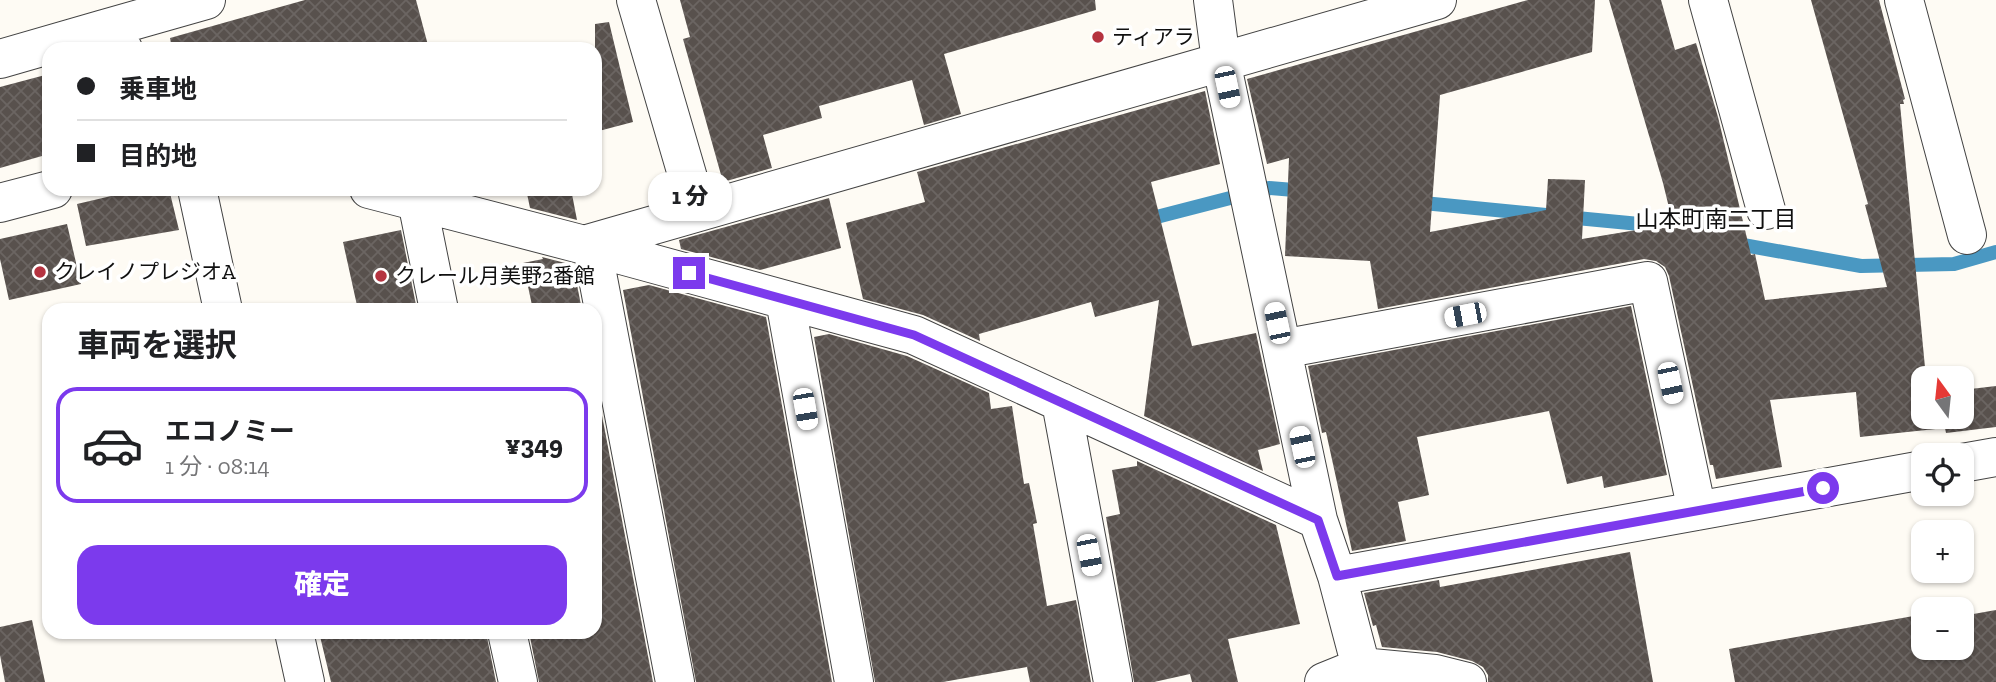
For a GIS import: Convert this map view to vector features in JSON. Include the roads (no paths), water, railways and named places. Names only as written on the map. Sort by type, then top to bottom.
[{"type":"street","points":[[113,39],[206,0]]},
{"type":"street","points":[[636,0],[698,212]]},
{"type":"street","points":[[1213,0],[1221,61],[1318,520],[1337,576],[1363,674]]},
{"type":"street","points":[[588,246],[1437,0]]},
{"type":"street","points":[[1708,0],[1766,210]]},
{"type":"street","points":[[1904,0],[1967,235]]},
{"type":"street","points":[[0,59],[42,52]]},
{"type":"street","points":[[0,203],[42,192]]},
{"type":"street","points":[[199,196],[221,303]]},
{"type":"street","points":[[396,196],[914,335],[1318,520]]},
{"type":"street","points":[[416,201],[438,303]]},
{"type":"street","points":[[588,246],[599,303]]},
{"type":"street","points":[[1282,349],[1648,281],[1697,511]]},
{"type":"street","points":[[785,300],[854,682]]},
{"type":"street","points":[[602,316],[675,682]]},
{"type":"street","points":[[1061,402],[1113,682]]},
{"type":"street","points":[[1974,461],[1996,457]]},
{"type":"street","points":[[1337,576],[1911,472]]},
{"type":"street","points":[[294,639],[297,680]]},
{"type":"street","points":[[509,639],[518,682]]},
{"type":"street","points":[[1324,682],[1363,674],[1435,674],[1467,682]]},
{"type":"waterway","points":[[1141,221],[1269,188],[1306,191]]},
{"type":"waterway","points":[[1413,202],[1546,215]]},
{"type":"waterway","points":[[1566,217],[1650,225],[1674,231]]},
{"type":"waterway","points":[[1732,243],[1861,266],[1954,264],[1996,252]]},
{"type":"place","name":"ティアラ","points":[[1098,37]]},
{"type":"place","name":"クレイノプレジオA","points":[[40,272]]},
{"type":"place","name":"クレール月美野2番館","points":[[381,276]]},
{"type":"district","name":"山本町南二丁目","points":[[1716,219]]}]
